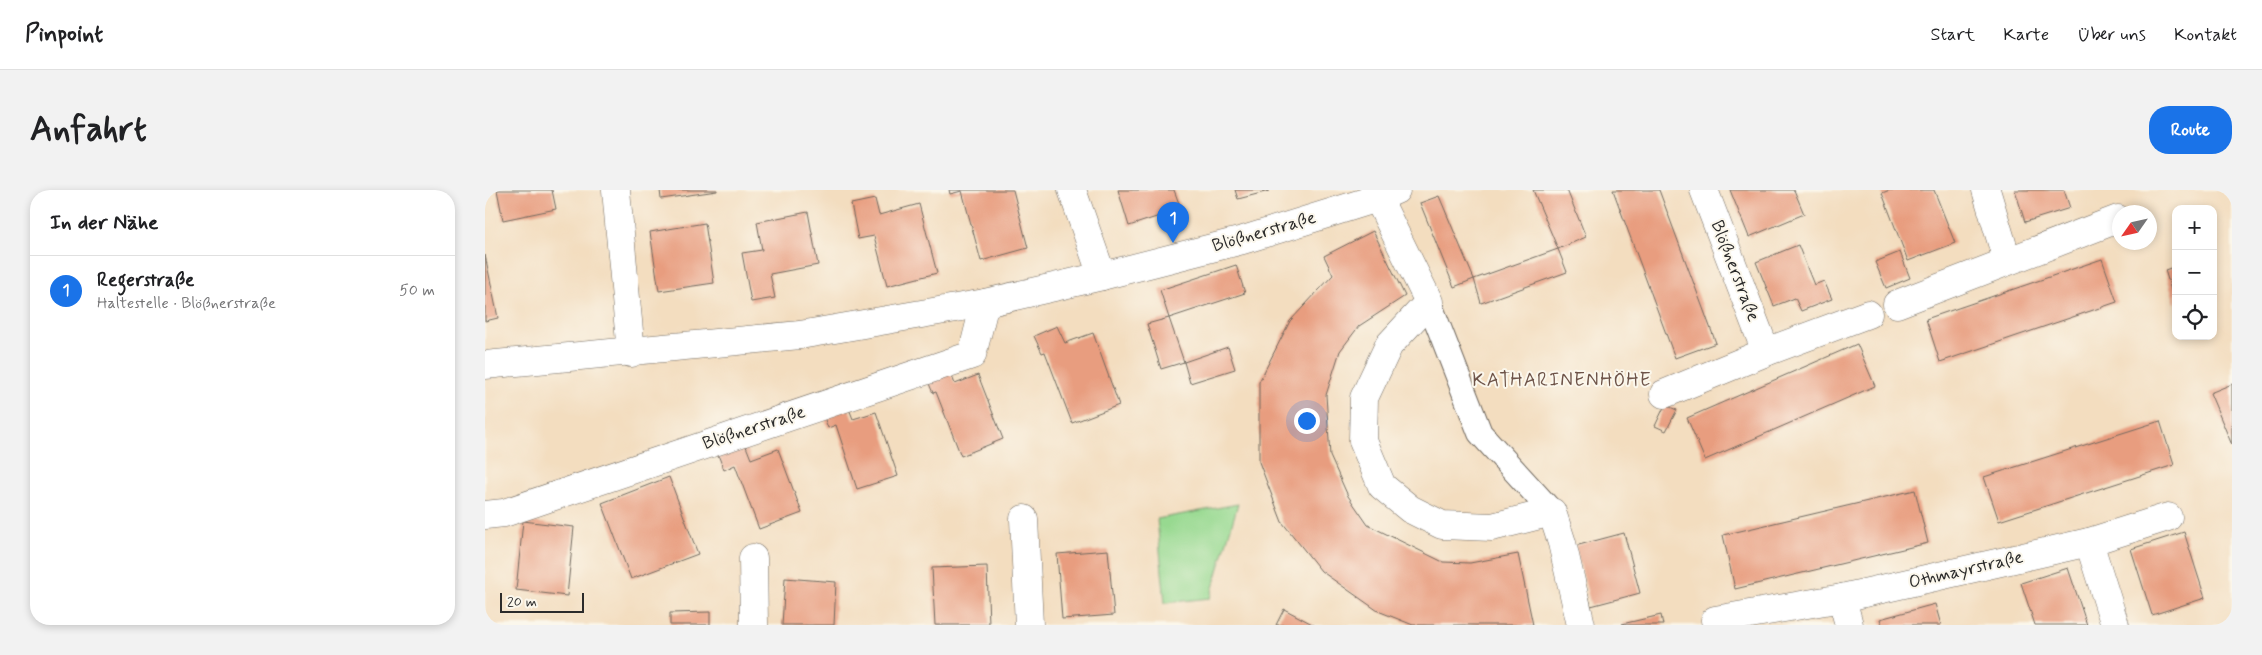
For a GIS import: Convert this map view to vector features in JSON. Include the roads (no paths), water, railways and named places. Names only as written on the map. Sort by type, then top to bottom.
[{"type":"street","points":[[616,190],[631,353]]},
{"type":"street","points":[[1072,190],[1102,276]]},
{"type":"street","name":"Blößnerstraße","points":[[1704,190],[1767,352]]},
{"type":"street","points":[[1986,190],[2007,260]]},
{"type":"street","points":[[1383,193],[1429,302],[1480,433],[1552,512],[1562,543],[1581,625]]},
{"type":"street","name":"Blößnerstraße","points":[[485,365],[631,353],[800,335],[985,303],[1102,276],[1243,240],[1383,193]]},
{"type":"street","points":[[1897,304],[2007,260],[2112,222]]},
{"type":"street","points":[[1429,302],[1389,345],[1364,398],[1363,442],[1382,486],[1410,510],[1442,525],[1492,527],[1552,512]]},
{"type":"street","name":"Blößnerstraße","points":[[485,515],[504,513],[972,355],[985,303]]},
{"type":"street","points":[[1664,394],[1868,314]]},
{"type":"street","points":[[485,365],[485,373]]},
{"type":"street","name":"Othmayrstraße","points":[[1715,620],[1842,598],[2089,542],[2168,517]]},
{"type":"street","points":[[1024,519],[1029,625]]},
{"type":"street","points":[[2089,542],[2115,625]]},
{"type":"street","points":[[753,558],[754,625]]},
{"type":"street","points":[[1842,598],[1849,625]]},
{"type":"place","name":"Regerstraße","points":[[1173,243]]},
{"type":"district","name":"KATHARINENHÖHE","points":[[1562,380]]}]
